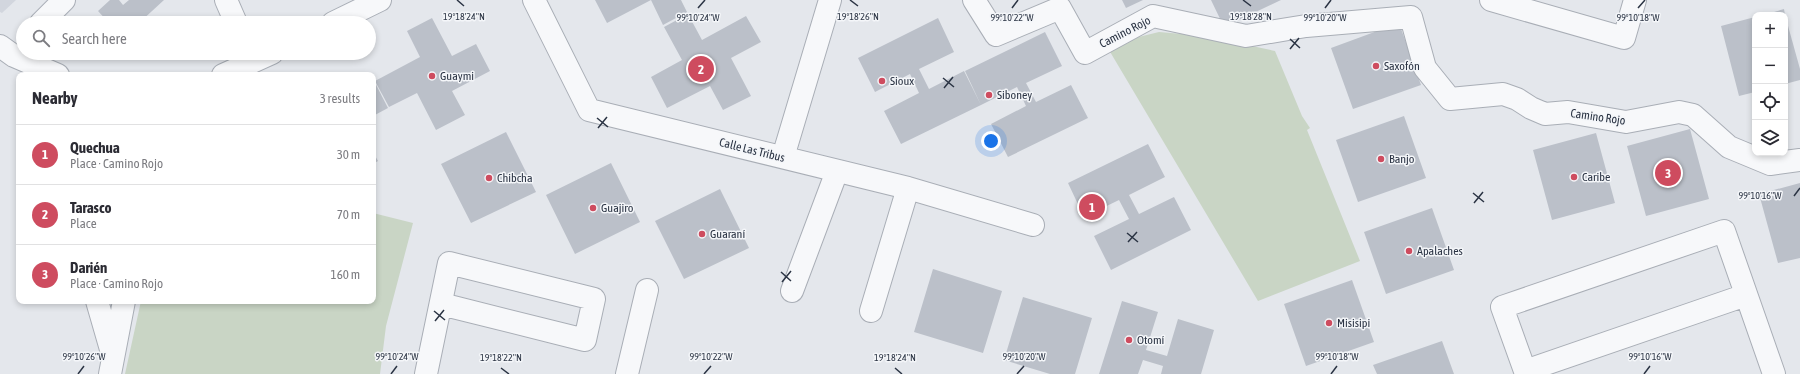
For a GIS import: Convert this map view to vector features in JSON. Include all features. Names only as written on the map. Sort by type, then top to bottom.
[{"type":"street","points":[[48,16],[64,0]]},
{"type":"street","points":[[226,0],[233,16]]},
{"type":"street","points":[[347,16],[380,0]]},
{"type":"street","name":"Calle Las Tribus","points":[[534,0],[589,110],[908,188],[1033,225]]},
{"type":"street","points":[[784,157],[830,0]]},
{"type":"street","name":"Camino Rojo","points":[[974,0],[996,35],[1060,8],[1085,53],[1153,16],[1246,36],[1306,26],[1411,17],[1425,68],[1450,99],[1503,94],[1518,99],[1531,108],[1545,114],[1568,112],[1626,122],[1679,112],[1693,115],[1729,147],[1770,164],[1800,160]]},
{"type":"street","points":[[1491,0],[1624,38],[1635,0]]},
{"type":"street","points":[[31,60],[53,72]]},
{"type":"street","points":[[229,72],[251,60]]},
{"type":"street","points":[[792,291],[837,171]]},
{"type":"street","points":[[871,311],[908,188]]},
{"type":"street","points":[[1746,295],[1524,371],[1502,307],[1724,231],[1774,374]]},
{"type":"street","points":[[426,374],[441,304],[450,264],[594,299],[585,340],[441,304]]},
{"type":"street","points":[[627,374],[647,290]]},
{"type":"street","points":[[98,304],[111,365]]},
{"type":"street","points":[[111,365],[123,304]]},
{"type":"shaded area","points":[[0,0],[16,0],[2,13],[0,12]]},
{"type":"green space","points":[[1159,32],[1205,36],[1275,51],[1302,116],[1310,128],[1307,130],[1360,261],[1258,301],[1106,45]]},
{"type":"green space","points":[[376,214],[413,223],[386,326],[380,374],[125,374],[140,304],[376,304]]},
{"type":"building","points":[[110,0],[119,0],[123,5],[129,0],[164,0],[147,16],[103,16],[98,11]]},
{"type":"building","points":[[595,0],[651,0],[607,23]]},
{"type":"building","points":[[651,0],[681,0],[687,12],[663,25]]},
{"type":"building","points":[[1122,0],[1143,0],[1126,8]]},
{"type":"building","points":[[1211,0],[1281,0],[1224,27]]},
{"type":"building","points":[[1784,9],[1784,12],[1774,12]]},
{"type":"building","points":[[688,14],[702,40],[746,16],[761,42],[731,58],[751,96],[723,110],[710,86],[667,108],[651,77],[682,60],[664,27]]},
{"type":"building","name":"Guaymi","points":[[432,18],[452,56],[476,44],[490,71],[452,91],[465,115],[436,130],[417,93],[389,107],[376,83],[376,80],[420,57],[407,31]]},
{"type":"building","name":"Sioux","points":[[938,18],[954,52],[919,69],[929,89],[964,71],[981,105],[901,144],[884,111],[919,93],[910,74],[875,92],[858,58]]},
{"type":"building","points":[[1752,18],[1752,93],[1739,96],[1721,26]]},
{"type":"building","name":"Saxofón","points":[[1399,23],[1421,85],[1353,109],[1331,48]]},
{"type":"building","points":[[1788,26],[1800,69],[1800,80],[1788,83]]},
{"type":"building","name":"Siboney","points":[[1045,32],[1062,66],[1026,83],[1036,102],[1071,85],[1088,118],[1008,157],[991,124],[1026,106],[1017,87],[981,105],[965,71]]},
{"type":"building","points":[[376,85],[388,108],[376,114]]},
{"type":"building","name":"Banjo","points":[[1404,116],[1426,178],[1358,202],[1336,140]]},
{"type":"building","points":[[1690,129],[1709,199],[1646,216],[1627,146]]},
{"type":"building","name":"Chibcha","points":[[506,132],[536,192],[471,223],[441,164]]},
{"type":"building","name":"Caribe","points":[[1596,133],[1615,203],[1552,220],[1533,150]]},
{"type":"building","points":[[1148,144],[1165,177],[1129,195],[1139,214],[1174,197],[1191,230],[1111,270],[1094,236],[1129,219],[1119,200],[1084,217],[1068,183]]},
{"type":"building","name":"Guajiro","points":[[611,163],[640,222],[575,254],[546,195]]},
{"type":"building","points":[[1800,183],[1800,258],[1778,263],[1759,194]]},
{"type":"building","name":"Guaraní","points":[[720,189],[749,248],[684,279],[655,221]]},
{"type":"building","name":"Apalaches","points":[[1432,208],[1454,270],[1386,294],[1364,232]]},
{"type":"building","points":[[933,269],[1002,291],[983,353],[914,332]]},
{"type":"building","name":"Misisipi","points":[[1352,280],[1374,342],[1306,366],[1284,304]]},
{"type":"building","points":[[1023,297],[1092,318],[1075,374],[1050,374],[1004,360]]},
{"type":"building","name":"Otomí","points":[[1122,301],[1158,312],[1146,350],[1167,356],[1178,319],[1214,330],[1201,374],[1161,374],[1163,366],[1143,360],[1138,374],[1099,374]]},
{"type":"building","points":[[1442,341],[1454,374],[1377,374],[1373,365]]},
{"type":"place","name":"Saxofón","points":[[1376,66]]},
{"type":"place","name":"Tarasco","points":[[701,69]]},
{"type":"place","name":"Guaymi","points":[[432,76]]},
{"type":"place","name":"Sioux","points":[[882,81]]},
{"type":"place","name":"Siboney","points":[[989,95]]},
{"type":"place","name":"Banjo","points":[[1381,159]]},
{"type":"place","name":"Darién","points":[[1668,173]]},
{"type":"place","name":"Caribe","points":[[1574,177]]},
{"type":"place","name":"Chibcha","points":[[489,178]]},
{"type":"place","name":"Quechua","points":[[1092,207]]},
{"type":"place","name":"Guajiro","points":[[593,208]]},
{"type":"place","name":"Guaraní","points":[[702,234]]},
{"type":"place","name":"Apalaches","points":[[1409,251]]},
{"type":"place","name":"Misisipi","points":[[1329,323]]},
{"type":"place","name":"Otomí","points":[[1129,340]]}]
